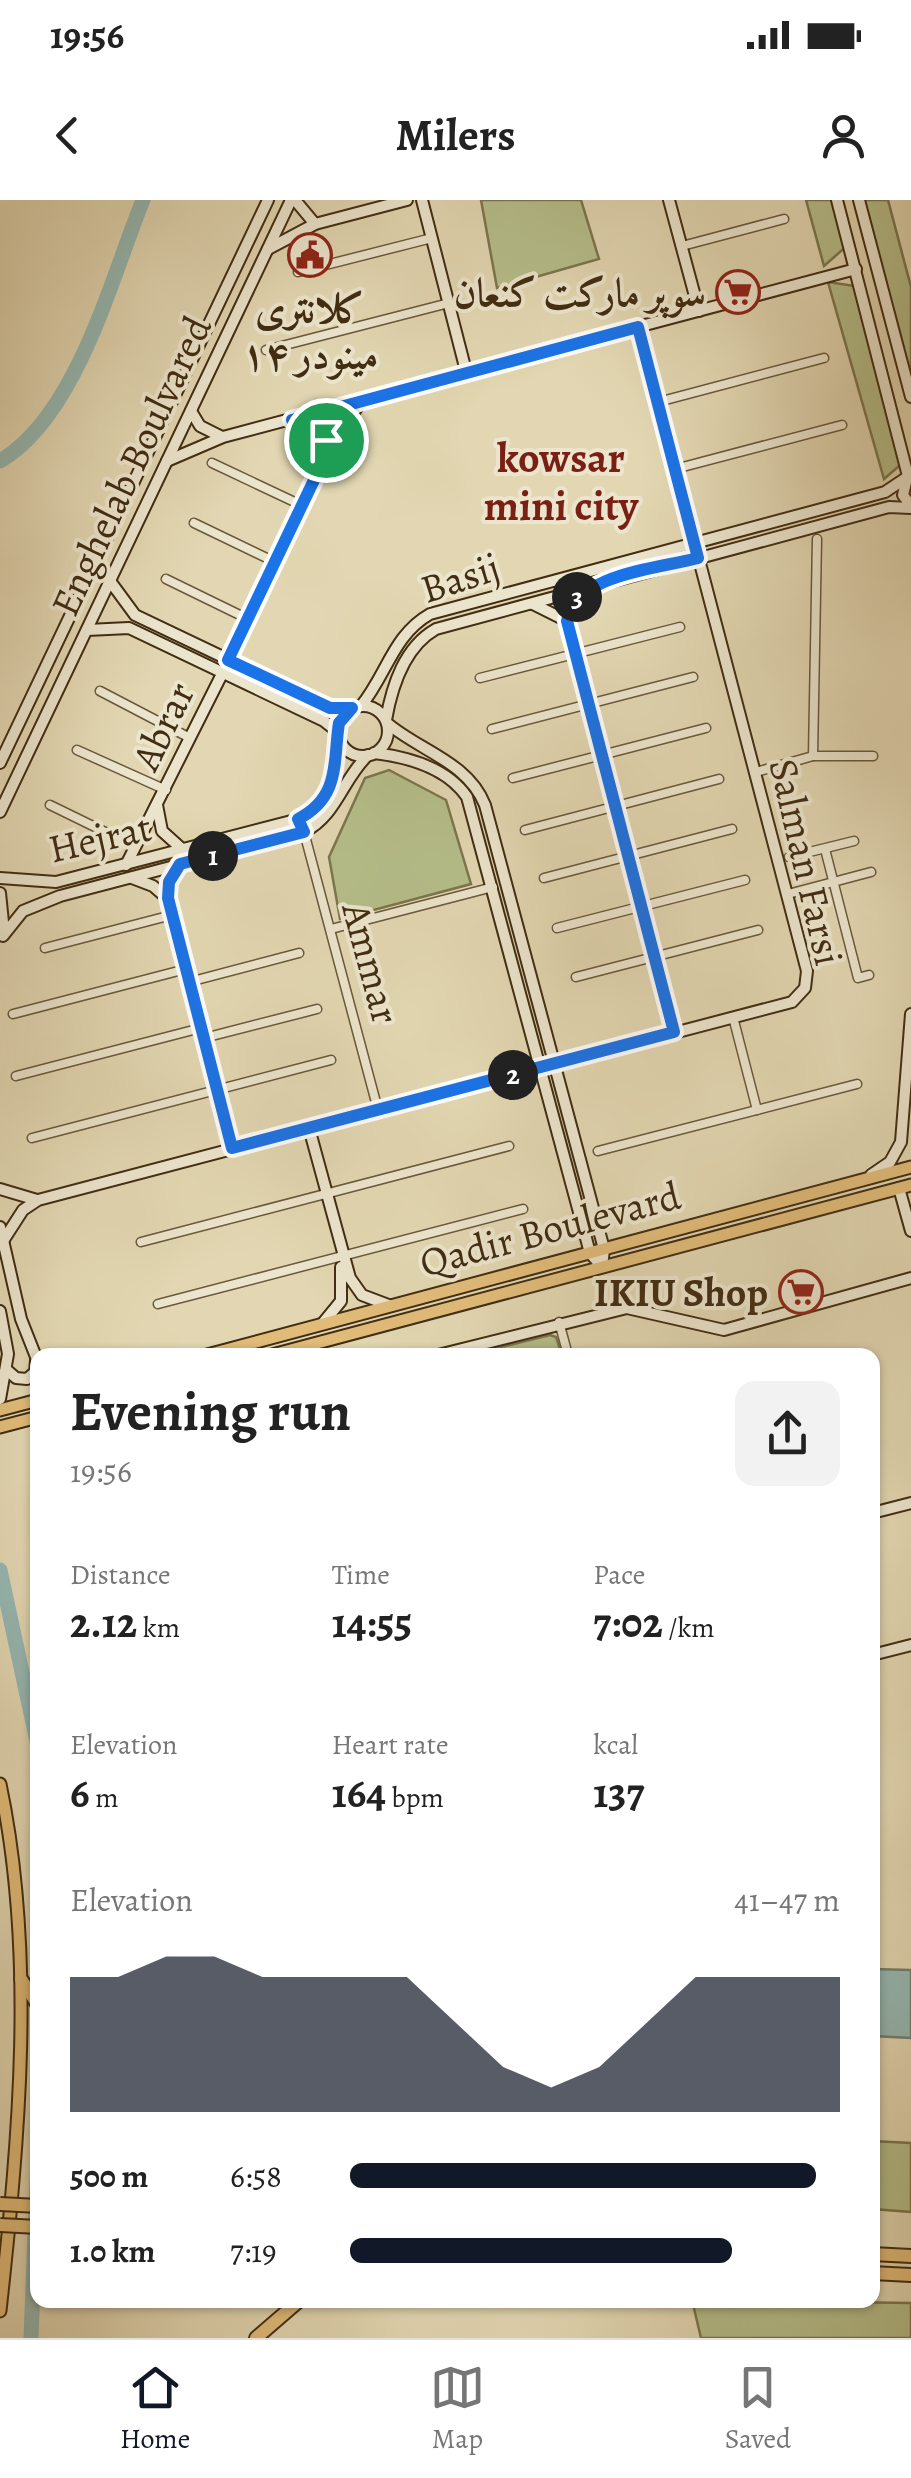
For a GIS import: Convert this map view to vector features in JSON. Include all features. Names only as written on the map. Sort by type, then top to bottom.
[{"type":"highway","points":[[21,1979],[30,1993]]},
{"type":"highway","points":[[0,2204],[30,2206]]},
{"type":"highway","points":[[0,2225],[30,2227]]},
{"type":"highway","points":[[880,2254],[911,2256]]},
{"type":"highway","points":[[880,2273],[911,2275]]},
{"type":"highway","points":[[256,2338],[291,2308]]},
{"type":"main road","name":"Enghelab Boulvared","points":[[0,763],[268,200]]},
{"type":"main road","name":"Enghelab Boulvared","points":[[0,812],[293,200]]},
{"type":"main road","points":[[293,200],[315,224]]},
{"type":"main road","points":[[268,249],[315,224],[407,200]]},
{"type":"main road","points":[[422,200],[466,372]]},
{"type":"main road","points":[[669,200],[699,311]]},
{"type":"main road","points":[[838,200],[908,476],[904,495],[911,507]]},
{"type":"main road","points":[[859,200],[911,397]]},
{"type":"main road","points":[[167,460],[223,437],[856,270]]},
{"type":"main road","name":"Salman Farsi","points":[[38,1200],[733,1017],[800,995],[808,971],[638,327]]},
{"type":"main road","points":[[228,660],[326,455],[351,410],[367,400]]},
{"type":"main road","points":[[190,411],[206,431],[223,437]]},
{"type":"main road","points":[[292,420],[310,420],[319,427],[326,455]]},
{"type":"main road","name":"Basij","points":[[357,707],[377,687],[405,632],[430,614],[885,492],[908,476]]},
{"type":"main road","name":"Basij","points":[[386,722],[391,694],[409,652],[426,634],[888,507],[911,507]]},
{"type":"main road","points":[[110,581],[135,616],[330,708],[371,707],[408,741],[470,776],[478,788],[604,1248],[602,1267]]},
{"type":"main road","points":[[592,586],[572,604],[567,621],[674,1032]]},
{"type":"main road","points":[[530,603],[556,612],[567,621]]},
{"type":"main road","points":[[130,628],[135,616]]},
{"type":"main road","points":[[86,630],[130,628],[324,720],[352,754],[398,756],[440,772],[461,788],[472,810],[590,1253],[602,1267]]},
{"type":"main road","name":"Abrar","points":[[126,865],[222,674]]},
{"type":"main road","points":[[357,707],[344,714],[338,766],[323,798],[298,819],[304,832],[327,817],[351,772],[388,735],[386,722]]},
{"type":"main road","points":[[158,804],[162,831],[182,849]]},
{"type":"main road","name":"Hejrat","points":[[0,878],[56,882],[298,819]]},
{"type":"main road","name":"Hejrat","points":[[1,939],[23,911],[39,903],[304,832]]},
{"type":"main road","points":[[180,864],[169,882],[168,898],[232,1148]]},
{"type":"main road","points":[[131,878],[153,886],[168,898]]},
{"type":"main road","points":[[0,893],[5,908],[1,939]]},
{"type":"main road","points":[[865,1178],[890,1162],[906,1145],[911,1014]]},
{"type":"main road","points":[[309,1128],[340,1256],[341,1301],[322,1324]]},
{"type":"main road","name":"Qadir Boulevard","points":[[233,1348],[911,1167]]},
{"type":"main road","points":[[905,1186],[911,1232]]},
{"type":"main road","name":"Qadir Boulevard","points":[[298,1348],[905,1186]]},
{"type":"main road","points":[[0,1189],[38,1200]]},
{"type":"main road","points":[[3,1241],[23,1210],[38,1200]]},
{"type":"main road","points":[[0,1227],[21,1320],[32,1348]]},
{"type":"main road","points":[[340,1256],[362,1295],[391,1306]]},
{"type":"main road","points":[[464,1348],[628,1308],[724,1330],[911,1278]]},
{"type":"main road","points":[[0,1310],[8,1370],[0,1400]]},
{"type":"main road","points":[[8,1370],[16,1378],[30,1376]]},
{"type":"main road","points":[[0,1410],[30,1402]]},
{"type":"main road","points":[[0,1427],[30,1419]]},
{"type":"main road","points":[[880,1511],[911,1503]]},
{"type":"main road","points":[[880,1653],[911,1646]]},
{"type":"main road","points":[[0,1784],[16,1887],[21,1979],[13,2193],[0,2311]]},
{"type":"street","points":[[682,246],[784,219]]},
{"type":"street","points":[[298,272],[432,238]]},
{"type":"street","points":[[266,350],[449,303]]},
{"type":"street","points":[[658,402],[824,358]]},
{"type":"street","points":[[676,469],[842,425]]},
{"type":"street","points":[[212,463],[301,505]]},
{"type":"street","points":[[194,524],[275,562]]},
{"type":"street","points":[[813,756],[817,539]]},
{"type":"street","points":[[166,579],[248,619]]},
{"type":"street","points":[[480,678],[680,627]]},
{"type":"street","points":[[492,729],[693,677]]},
{"type":"street","points":[[100,691],[190,738]]},
{"type":"street","points":[[514,778],[706,728]]},
{"type":"street","points":[[77,750],[166,790]]},
{"type":"street","points":[[756,772],[813,756],[873,756]]},
{"type":"street","points":[[524,830],[719,779]]},
{"type":"street","points":[[50,805],[136,847]]},
{"type":"street","points":[[544,878],[732,829]]},
{"type":"street","name":"Ammar","points":[[304,832],[378,1110]]},
{"type":"street","points":[[789,857],[854,842]]},
{"type":"street","points":[[825,849],[858,978],[869,975]]},
{"type":"street","points":[[788,894],[870,872]]},
{"type":"street","points":[[557,928],[745,880]]},
{"type":"street","points":[[331,928],[492,887]]},
{"type":"street","points":[[45,948],[172,915]]},
{"type":"street","points":[[576,977],[758,930]]},
{"type":"street","points":[[189,982],[299,954]]},
{"type":"street","points":[[13,1014],[186,969]]},
{"type":"street","points":[[16,1076],[317,1008]]},
{"type":"street","points":[[733,1017],[757,1110]]},
{"type":"street","points":[[32,1138],[331,1060]]},
{"type":"street","points":[[598,1151],[858,1084]]},
{"type":"street","points":[[141,1242],[509,1146]]},
{"type":"street","points":[[158,1304],[524,1209]]},
{"type":"street","points":[[559,1322],[566,1348]]},
{"type":"green space","points":[[481,200],[581,200],[599,259],[497,288]]},
{"type":"green space","points":[[806,200],[837,200],[849,244],[824,266]]},
{"type":"green space","points":[[859,200],[888,200],[911,287],[911,395]]},
{"type":"green space","points":[[828,282],[855,286],[906,460],[884,479]]},
{"type":"green space","points":[[389,770],[446,800],[471,884],[340,919],[329,857],[365,778]]},
{"type":"green space","points":[[550,1335],[556,1337],[560,1348],[497,1348]]},
{"type":"green space","points":[[880,2141],[911,2143],[911,2212],[880,2210]]},
{"type":"green space","points":[[880,2303],[911,2303],[911,2338],[701,2338],[694,2308],[880,2308]]},
{"type":"water","points":[[880,1969],[911,1970],[911,2038],[880,2036]]},
{"type":"waterway","points":[[0,461],[27,440],[70,380],[104,306],[143,200]]},
{"type":"waterway","points":[[0,1570],[30,1709]]},
{"type":"waterway","points":[[31,2338],[32,2308]]},
{"type":"place","name":"کلانتری ۱۴ مینودر","points":[[310,255]]},
{"type":"place","name":"سوپر مارکت کنعان","points":[[738,292]]},
{"type":"place","name":"IKIU Shop","points":[[801,1292]]},
{"type":"district","name":"kowsar mini city","points":[[561,481]]},
{"type":"route","points":[[638,327],[698,558],[592,586],[572,604],[567,621],[674,1032],[232,1148],[168,898],[169,882],[180,864],[304,832],[298,819],[323,798],[338,766],[339,723],[352,708],[330,708],[228,660],[326,455],[326,440],[310,420],[292,420],[638,327]]}]
